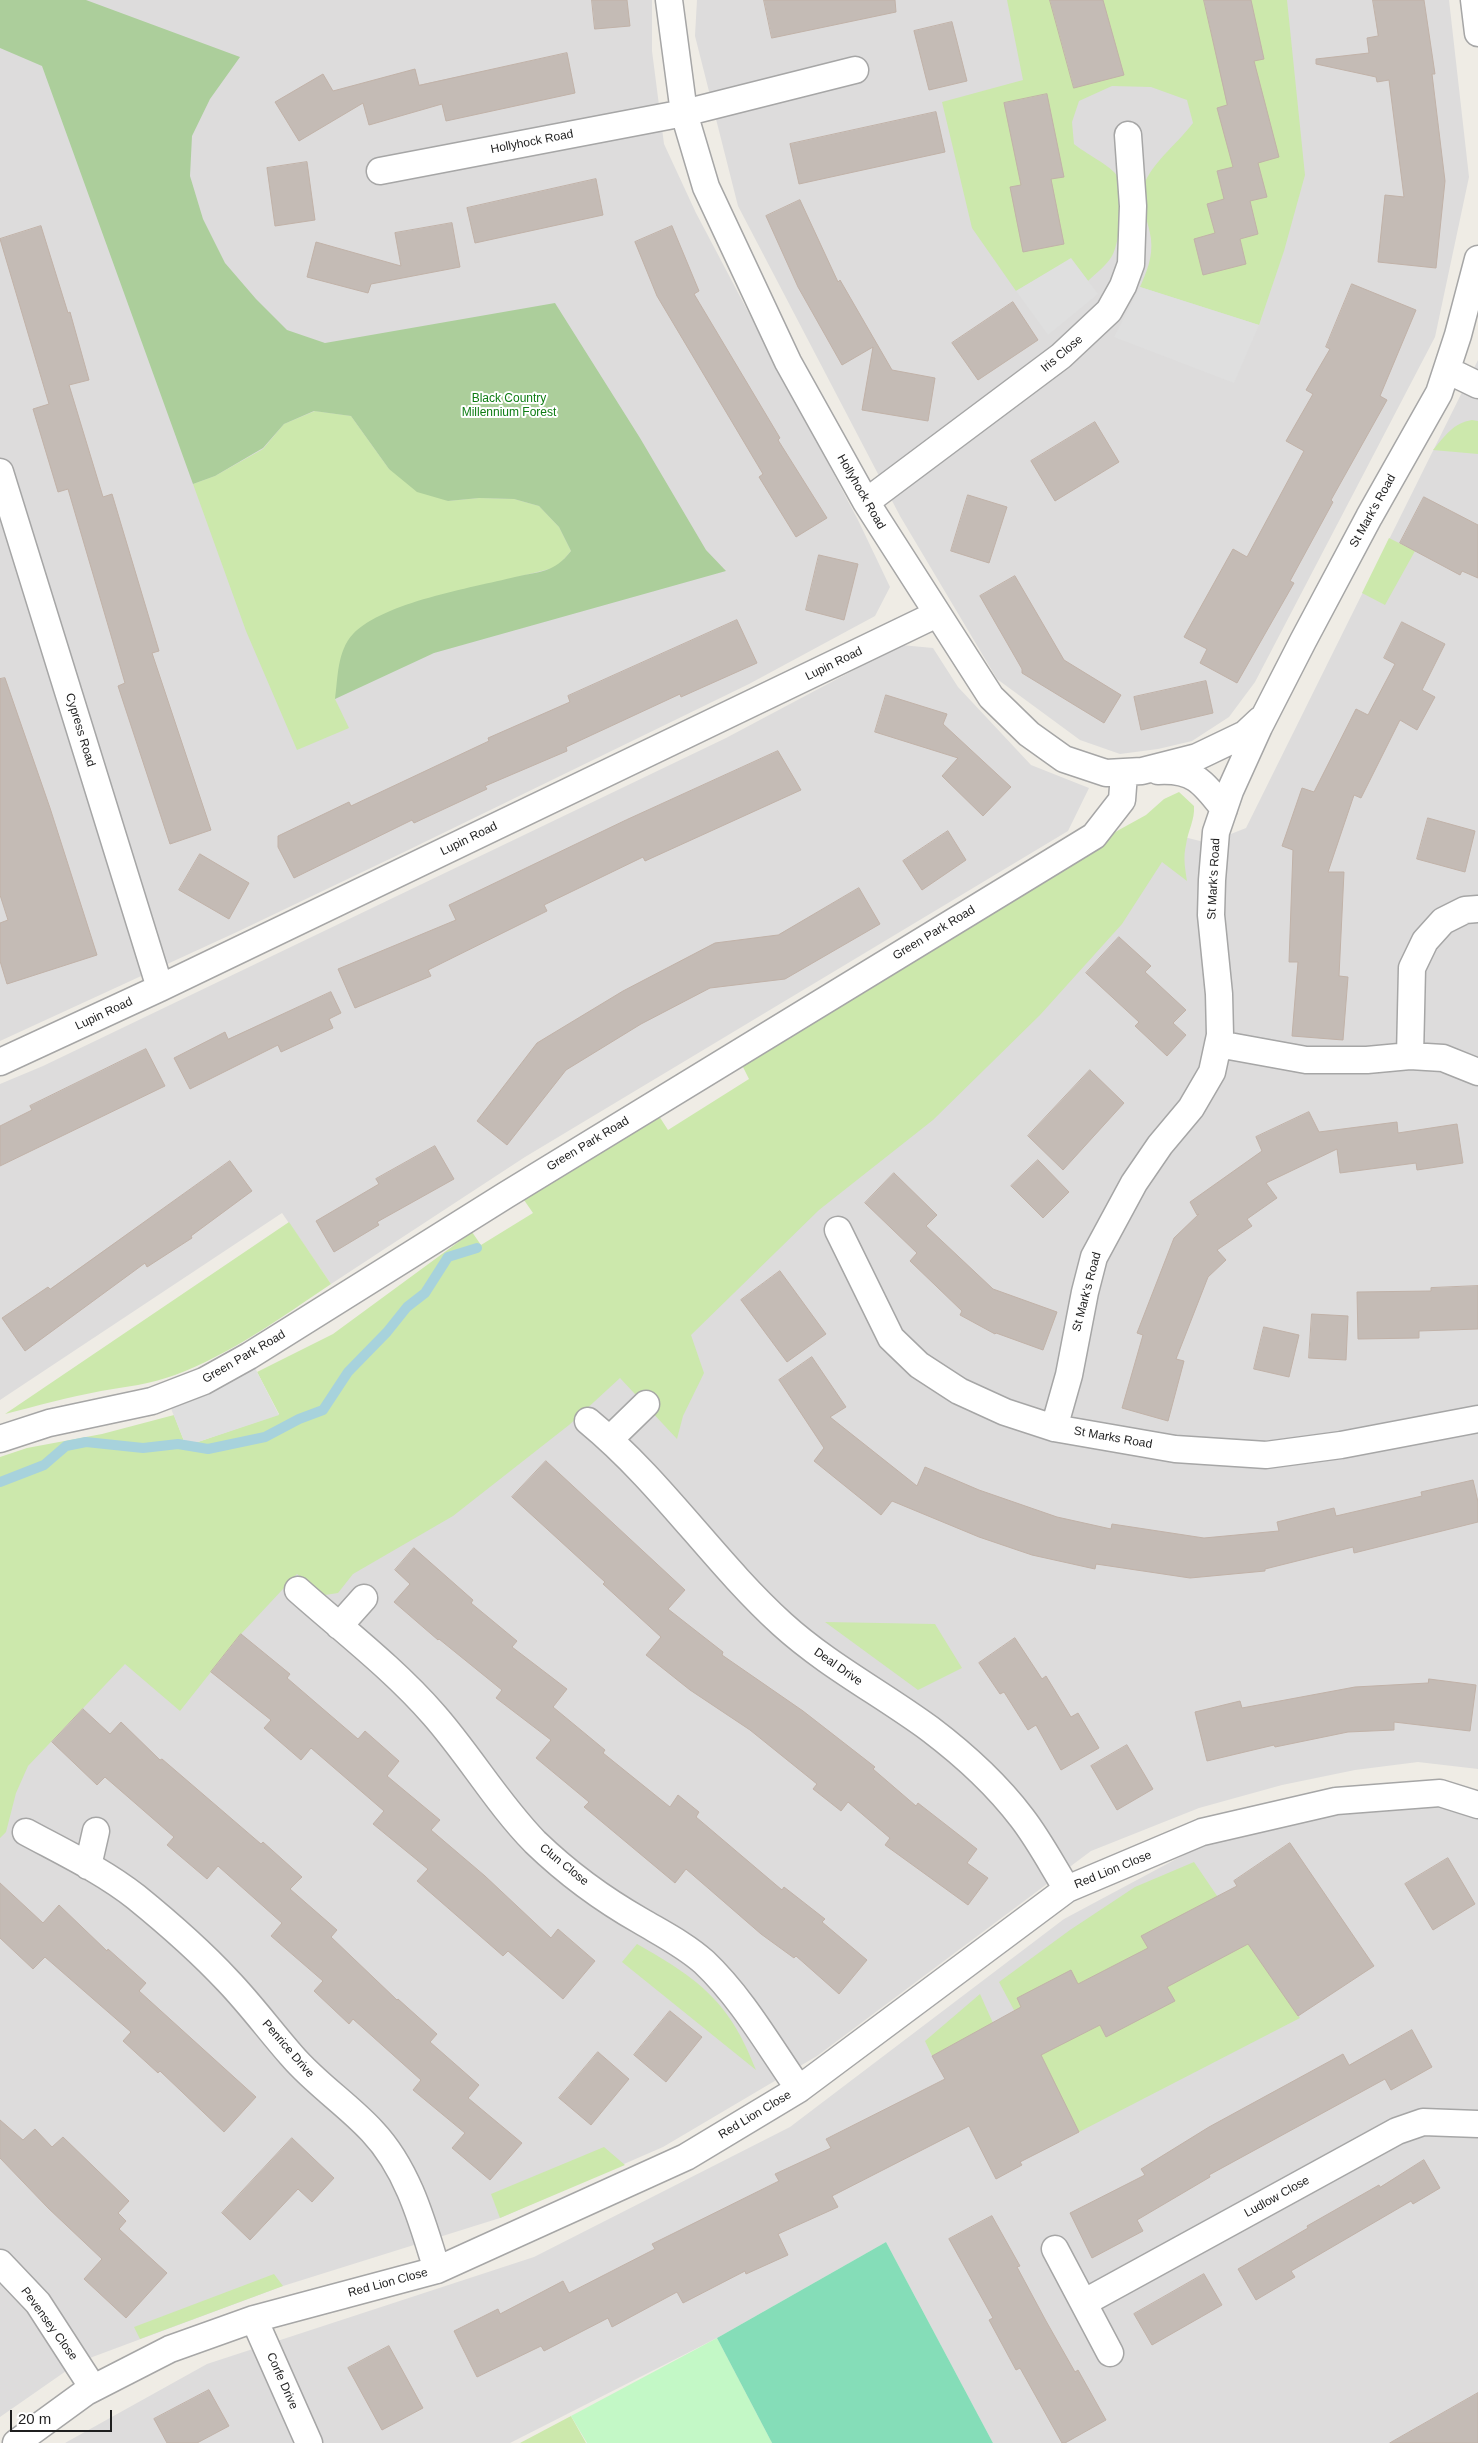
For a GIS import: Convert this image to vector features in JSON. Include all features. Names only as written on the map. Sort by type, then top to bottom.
[{"type":"street","name":"Hollyhock Road","points":[[669,0],[684,114],[706,187],[779,345],[866,502],[991,697],[1029,734],[1064,759],[1106,774],[1178,770],[1194,777],[1209,790],[1224,809]]},
{"type":"street","points":[[1474,0],[1478,33]]},
{"type":"street","name":"Hollyhock Road","points":[[380,171],[684,114],[855,70]]},
{"type":"street","name":"Iris Close","points":[[866,502],[1061,356],[1110,311],[1123,286],[1131,264],[1133,206],[1128,135]]},
{"type":"street","name":"St Mark's Road","points":[[1054,1428],[1069,1375],[1083,1300],[1094,1257],[1134,1183],[1160,1145],[1191,1108],[1212,1072],[1220,1035],[1219,994],[1211,897],[1216,832],[1230,791],[1266,714],[1369,517],[1439,393],[1458,335],[1478,259]]},
{"type":"street","points":[[1447,370],[1478,385]]},
{"type":"street","name":"Cypress Road","points":[[0,472],[160,988]]},
{"type":"street","name":"Lupin Road","points":[[0,1062],[160,988],[937,614]]},
{"type":"street","name":"Hollyhock Road","points":[[1133,772],[1197,757],[1245,734],[1266,714]]},
{"type":"street","name":"Green Park Road","points":[[0,1439],[49,1423],[152,1401],[204,1381],[250,1356],[506,1195],[1094,836],[1122,800],[1133,772]]},
{"type":"street","points":[[1410,1056],[1412,968],[1415,961],[1425,941],[1443,921],[1465,910],[1478,909]]},
{"type":"street","points":[[1218,1044],[1306,1060],[1367,1060],[1410,1056],[1443,1058],[1478,1072]]},
{"type":"street","name":"St Marks Road","points":[[838,1230],[890,1338],[919,1365],[959,1391],[990,1405],[1054,1428],[1175,1449],[1266,1455],[1341,1445],[1478,1419]]},
{"type":"street","points":[[610,1439],[646,1404]]},
{"type":"street","name":"Deal Drive","points":[[588,1421],[610,1439],[648,1476],[761,1604],[783,1625],[812,1650],[930,1730],[972,1765],[1022,1818],[1067,1889]]},
{"type":"street","name":"Clun Close","points":[[298,1590],[432,1712],[460,1746],[508,1812],[536,1843],[610,1901],[674,1939],[703,1962],[728,1987],[799,2089]]},
{"type":"street","points":[[339,1626],[364,1598]]},
{"type":"street","name":"Red Lion Close","points":[[16,2443],[93,2388],[170,2349],[254,2319],[437,2270],[686,2157],[799,2089],[1067,1889],[1202,1832],[1336,1801],[1440,1793],[1478,1805]]},
{"type":"street","points":[[88,1866],[96,1831]]},
{"type":"street","name":"Penrice Drive","points":[[26,1832],[88,1866],[135,1896],[184,1938],[229,1981],[310,2075],[372,2132],[394,2160],[418,2208],[437,2270]]},
{"type":"street","name":"Ludlow Close","points":[[1085,2302],[1398,2131],[1423,2122],[1478,2124]]},
{"type":"street","points":[[1055,2249],[1085,2302],[1110,2353]]},
{"type":"street","name":"Pevensey Close","points":[[0,2262],[38,2303],[93,2388]]},
{"type":"street","name":"Corfe Drive","points":[[254,2319],[309,2443]]},
{"type":"shaded area","points":[[0,0],[652,0],[652,51],[664,144],[696,213],[858,520],[890,587],[875,616],[749,684],[400,854],[239,931],[0,1041]]},
{"type":"shaded area","points":[[697,0],[1449,0],[1469,177],[1435,337],[1255,682],[1229,717],[1192,741],[1158,749],[1120,754],[1080,740],[997,679],[900,516],[738,206],[695,36]]},
{"type":"shaded area","points":[[1071,258],[1098,294],[1048,335],[1016,291]]},
{"type":"shaded area","points":[[1140,287],[1259,325],[1234,383],[1114,337]]},
{"type":"shaded area","points":[[1478,360],[1478,1769],[1418,1762],[1355,1770],[1282,1785],[1199,1808],[1091,1851],[817,2056],[663,2147],[500,2218],[283,2286],[79,2362],[0,2417],[0,1719],[1156,830],[1208,843],[1246,828]]},
{"type":"shaded area","points":[[901,645],[933,648],[958,687],[1031,765],[1089,788],[1068,831],[525,1157],[331,1284],[282,1213],[0,1400],[0,1084],[43,1066],[726,738]]},
{"type":"shaded area","points":[[249,1356],[279,1415],[186,1446],[166,1396]]},
{"type":"shaded area","points":[[1435,1804],[1478,1815],[1478,2443],[993,2443],[886,2242],[717,2338],[510,2443],[65,2443],[207,2364],[534,2257],[790,2127],[1064,1919],[1208,1842],[1333,1815]]},
{"type":"green space","name":"Black Country Millennium Forest","points":[[0,0],[86,0],[240,57],[210,99],[192,136],[190,176],[203,219],[225,263],[256,299],[287,330],[325,343],[555,303],[640,438],[706,550],[726,571],[434,653],[335,699],[339,665],[344,648],[353,634],[367,623],[385,613],[429,598],[546,570],[559,564],[571,551],[559,527],[539,506],[514,499],[479,498],[448,501],[417,492],[389,469],[351,416],[314,411],[284,424],[263,448],[215,476],[193,484],[42,66],[0,48]]},
{"type":"green space","points":[[1007,0],[1287,0],[1305,175],[1284,251],[1259,325],[1140,287],[1147,270],[1151,252],[1150,232],[1142,196],[1145,182],[1155,166],[1193,123],[1187,100],[1151,87],[1112,86],[1079,101],[1072,122],[1074,144],[1110,168],[1117,176],[1121,204],[1118,239],[1112,256],[1088,281],[1071,259],[1016,291],[972,228],[942,102],[1023,80]]},
{"type":"green space","points":[[315,411],[351,416],[389,469],[448,501],[479,498],[514,499],[539,506],[559,527],[571,551],[557,567],[412,604],[335,699],[349,728],[297,750],[246,631],[193,484],[215,476],[263,449],[284,424]]},
{"type":"green space","points":[[1472,420],[1478,421],[1478,454],[1433,450],[1454,427]]},
{"type":"green space","points":[[1389,538],[1415,551],[1385,605],[1362,593]]},
{"type":"green space","points":[[1179,792],[1194,806],[1185,854],[1187,881],[1162,862],[1122,924],[1040,1015],[933,1120],[819,1210],[691,1335],[704,1373],[683,1416],[677,1439],[620,1378],[569,1425],[453,1516],[353,1574],[338,1593],[325,1595],[297,1574],[241,1634],[180,1711],[125,1664],[28,1766],[16,1793],[6,1832],[0,1838],[0,1457],[27,1448],[102,1434],[174,1415],[186,1446],[279,1414],[257,1372],[333,1334],[472,1232],[481,1245],[533,1213],[524,1200],[659,1116],[668,1130],[749,1079],[742,1065],[1117,831],[1146,815],[1164,799]]},
{"type":"green space","points":[[289,1222],[331,1284],[236,1346],[175,1375],[147,1383],[77,1396],[5,1414]]},
{"type":"green space","points":[[825,1622],[935,1624],[962,1668],[918,1690]]},
{"type":"green space","points":[[1194,1862],[1300,2018],[1079,2132],[999,1982],[1070,1930],[1135,1887]]},
{"type":"green space","points":[[637,1944],[678,1969],[710,1995],[723,2009],[735,2027],[746,2046],[756,2070],[622,1962]]},
{"type":"green space","points":[[980,1994],[993,2023],[932,2056],[925,2041]]},
{"type":"green space","points":[[604,2147],[625,2165],[500,2218],[491,2194]]},
{"type":"green space","points":[[886,2242],[993,2443],[772,2443],[717,2338]]},
{"type":"green space","points":[[274,2274],[283,2286],[140,2339],[134,2327]]},
{"type":"green space","points":[[717,2338],[772,2443],[587,2443],[571,2416]]},
{"type":"green space","points":[[571,2416],[586,2443],[520,2443]]},
{"type":"building","points":[[592,0],[627,0],[630,26],[595,29]]},
{"type":"building","points":[[764,0],[895,0],[896,12],[772,38]]},
{"type":"building","points":[[1050,0],[1103,0],[1124,75],[1074,88]]},
{"type":"building","points":[[1204,0],[1251,0],[1264,59],[1254,61],[1279,157],[1258,163],[1267,197],[1250,201],[1258,234],[1240,239],[1246,264],[1203,275],[1194,239],[1215,233],[1207,204],[1224,199],[1217,171],[1233,167],[1217,108],[1227,105]]},
{"type":"building","points":[[1373,0],[1424,0],[1435,74],[1432,74],[1445,181],[1436,268],[1378,262],[1385,195],[1404,197],[1389,80],[1377,82],[1376,77],[1316,64],[1316,59],[1369,53],[1367,38],[1378,36]]},
{"type":"building","points":[[952,22],[967,81],[929,90],[914,31]]},
{"type":"building","points":[[567,53],[575,93],[446,121],[442,104],[369,125],[363,103],[299,141],[275,102],[323,74],[333,91],[415,69],[419,85]]},
{"type":"building","points":[[1047,94],[1064,177],[1051,179],[1064,244],[1023,252],[1010,187],[1021,185],[1004,103]]},
{"type":"building","points":[[936,112],[945,152],[799,184],[790,144]]},
{"type":"building","points":[[307,162],[315,220],[275,226],[267,168]]},
{"type":"building","points":[[596,179],[603,215],[475,243],[467,208]]},
{"type":"building","points":[[800,200],[838,282],[840,280],[892,370],[935,378],[928,421],[862,410],[873,347],[842,365],[798,287],[766,216]]},
{"type":"building","points":[[452,223],[460,267],[371,284],[368,293],[307,277],[316,242],[401,266],[395,233]]},
{"type":"building","points":[[41,226],[68,313],[70,312],[89,380],[69,385],[103,497],[112,494],[159,651],[152,653],[211,830],[170,844],[118,686],[125,683],[68,489],[58,492],[33,409],[49,404],[0,239]]},
{"type":"building","points":[[672,226],[699,291],[694,294],[780,438],[778,440],[827,518],[796,537],[759,477],[763,474],[657,296],[635,242]]},
{"type":"building","points":[[1352,284],[1416,310],[1380,396],[1387,400],[1331,500],[1333,502],[1290,581],[1294,583],[1237,683],[1200,663],[1207,649],[1184,637],[1233,549],[1247,557],[1304,451],[1286,441],[1313,394],[1306,390],[1330,349],[1326,347]]},
{"type":"building","points":[[1013,302],[1038,340],[978,380],[952,343]]},
{"type":"building","points":[[1095,422],[1119,462],[1055,501],[1031,461]]},
{"type":"building","points":[[968,495],[1007,507],[989,563],[951,551]]},
{"type":"building","points":[[1424,497],[1478,525],[1478,578],[1462,571],[1460,575],[1400,543]]},
{"type":"building","points":[[819,555],[858,564],[844,620],[806,610]]},
{"type":"building","points":[[1015,576],[1064,660],[1121,695],[1104,723],[1022,673],[1022,669],[980,596]]},
{"type":"building","points":[[737,620],[757,663],[681,697],[680,694],[566,747],[567,751],[485,786],[487,789],[414,823],[412,820],[294,878],[278,847],[278,836],[349,802],[351,806],[489,741],[488,738],[570,702],[568,696]]},
{"type":"building","points":[[1402,622],[1445,644],[1422,690],[1435,697],[1417,730],[1400,720],[1361,798],[1354,795],[1328,872],[1344,872],[1339,976],[1348,977],[1343,1040],[1292,1036],[1298,962],[1289,962],[1293,850],[1282,846],[1302,788],[1314,792],[1356,709],[1368,715],[1395,664],[1384,658]]},
{"type":"building","points":[[5,678],[50,808],[97,955],[7,984],[0,961],[0,923],[8,920],[0,895],[0,679]]},
{"type":"building","points":[[1206,681],[1213,713],[1141,730],[1134,697]]},
{"type":"building","points":[[886,695],[947,714],[943,724],[1011,787],[983,816],[942,776],[958,758],[875,732]]},
{"type":"building","points":[[778,751],[801,790],[645,861],[643,857],[544,905],[547,911],[428,970],[431,976],[355,1008],[338,969],[456,920],[449,905],[626,820]]},
{"type":"building","points":[[1428,818],[1475,831],[1465,872],[1417,859]]},
{"type":"building","points":[[948,831],[966,860],[922,890],[903,861]]},
{"type":"building","points":[[200,854],[249,883],[229,919],[179,890]]},
{"type":"building","points":[[859,888],[880,924],[785,979],[710,988],[641,1024],[566,1070],[507,1145],[477,1121],[537,1043],[623,991],[715,943],[778,935]]},
{"type":"building","points":[[1119,937],[1151,966],[1145,972],[1186,1010],[1173,1023],[1186,1035],[1167,1056],[1135,1026],[1139,1022],[1086,973]]},
{"type":"building","points":[[331,992],[341,1013],[329,1019],[333,1028],[281,1052],[278,1045],[190,1089],[174,1058],[225,1032],[228,1039]]},
{"type":"building","points":[[146,1049],[165,1086],[0,1166],[0,1126],[32,1110],[30,1106]]},
{"type":"building","points":[[1090,1070],[1124,1103],[1063,1170],[1028,1136]]},
{"type":"building","points":[[1309,1112],[1319,1132],[1397,1122],[1398,1133],[1457,1124],[1463,1163],[1417,1170],[1416,1163],[1340,1173],[1337,1149],[1266,1183],[1277,1198],[1247,1219],[1252,1226],[1217,1250],[1226,1260],[1208,1277],[1176,1359],[1184,1361],[1168,1421],[1122,1408],[1143,1335],[1137,1333],[1174,1238],[1199,1214],[1197,1215],[1190,1202],[1262,1151],[1256,1137]]},
{"type":"building","points":[[435,1146],[454,1179],[377,1222],[379,1225],[334,1252],[316,1221],[379,1184],[376,1179]]},
{"type":"building","points":[[1038,1160],[1069,1192],[1043,1218],[1011,1186]]},
{"type":"building","points":[[230,1161],[252,1191],[191,1236],[192,1238],[147,1267],[145,1263],[25,1351],[2,1318],[48,1287],[50,1289]]},
{"type":"building","points":[[894,1173],[937,1215],[926,1226],[993,1289],[1057,1312],[1043,1350],[995,1334],[960,1315],[962,1311],[910,1261],[917,1253],[865,1203]]},
{"type":"building","points":[[780,1271],[826,1334],[787,1362],[741,1300]]},
{"type":"building","points":[[1478,1286],[1478,1329],[1419,1331],[1419,1338],[1358,1339],[1357,1292],[1431,1291],[1431,1288]]},
{"type":"building","points":[[1312,1314],[1348,1316],[1346,1360],[1309,1358]]},
{"type":"building","points":[[1264,1327],[1299,1335],[1289,1377],[1254,1369]]},
{"type":"building","points":[[812,1357],[846,1407],[830,1417],[917,1486],[925,1467],[979,1490],[1057,1517],[1111,1529],[1112,1524],[1204,1538],[1279,1531],[1277,1522],[1334,1508],[1336,1516],[1422,1496],[1421,1492],[1473,1480],[1478,1502],[1478,1522],[1354,1553],[1353,1547],[1265,1569],[1265,1571],[1190,1578],[1096,1564],[1095,1569],[1032,1555],[979,1537],[892,1501],[881,1515],[814,1461],[824,1448],[779,1380]]},
{"type":"building","points":[[546,1461],[685,1590],[668,1609],[723,1652],[722,1655],[803,1711],[875,1767],[873,1769],[916,1806],[918,1803],[977,1849],[967,1863],[988,1878],[968,1905],[885,1845],[890,1838],[848,1802],[841,1811],[813,1789],[817,1784],[750,1730],[690,1690],[646,1655],[661,1637],[603,1584],[605,1582],[512,1497]]},
{"type":"building","points":[[414,1548],[473,1600],[471,1603],[517,1641],[512,1647],[567,1689],[553,1707],[605,1750],[603,1753],[670,1807],[678,1795],[699,1812],[696,1817],[782,1890],[784,1887],[825,1919],[822,1922],[867,1960],[839,1994],[796,1956],[794,1958],[761,1934],[686,1869],[675,1883],[584,1807],[589,1802],[536,1758],[551,1740],[496,1698],[502,1690],[438,1640],[394,1602],[410,1584],[395,1570]]},
{"type":"building","points":[[241,1634],[290,1674],[287,1678],[358,1739],[365,1731],[399,1761],[387,1776],[440,1820],[431,1830],[485,1876],[551,1938],[558,1929],[595,1961],[563,1999],[508,1951],[503,1956],[417,1881],[428,1869],[373,1824],[384,1811],[311,1748],[301,1760],[264,1728],[271,1720],[211,1672]]},
{"type":"building","points":[[1015,1638],[1042,1679],[1046,1676],[1071,1717],[1078,1713],[1099,1748],[1061,1770],[1036,1725],[1028,1730],[1004,1692],[1000,1694],[979,1663]]},
{"type":"building","points":[[1429,1679],[1476,1685],[1470,1731],[1394,1722],[1394,1730],[1348,1732],[1275,1747],[1274,1745],[1207,1761],[1195,1712],[1240,1701],[1242,1708],[1355,1687],[1428,1683]]},
{"type":"building","points":[[83,1709],[110,1734],[121,1722],[160,1760],[162,1759],[261,1844],[263,1842],[302,1877],[290,1889],[337,1930],[331,1937],[397,2000],[437,2034],[430,2042],[479,2085],[468,2098],[522,2143],[490,2180],[452,2148],[465,2133],[413,2090],[421,2080],[353,2019],[349,2024],[314,1991],[323,1981],[271,1936],[282,1923],[218,1866],[207,1879],[167,1845],[174,1837],[105,1777],[97,1785],[52,1742]]},
{"type":"building","points":[[1127,1745],[1153,1789],[1117,1810],[1091,1766]]},
{"type":"building","points":[[1290,1843],[1374,1966],[1298,2016],[1248,1944],[1167,1987],[1175,2001],[1106,2037],[1100,2025],[1041,2055],[1079,2132],[1020,2162],[1022,2165],[996,2179],[969,2126],[832,2196],[838,2207],[778,2234],[788,2255],[746,2274],[745,2271],[683,2303],[677,2292],[612,2327],[608,2318],[544,2351],[541,2346],[477,2377],[454,2331],[498,2309],[500,2314],[563,2281],[569,2293],[655,2249],[652,2244],[779,2181],[775,2174],[831,2148],[826,2139],[945,2079],[932,2056],[1021,2007],[1017,1998],[1071,1970],[1078,1984],[1148,1948],[1141,1936],[1237,1886],[1234,1881]]},
{"type":"building","points":[[1448,1858],[1475,1904],[1433,1930],[1405,1884]]},
{"type":"building","points":[[0,1883],[43,1923],[59,1905],[107,1951],[108,1949],[146,1983],[139,1991],[256,2097],[224,2132],[160,2071],[158,2073],[123,2041],[131,2032],[45,1957],[33,1969],[0,1938]]},
{"type":"building","points":[[670,2011],[702,2037],[666,2082],[634,2055]]},
{"type":"building","points":[[1412,2030],[1432,2067],[1391,2090],[1385,2079],[1209,2175],[1210,2177],[1137,2220],[1143,2231],[1092,2258],[1070,2213],[1145,2175],[1141,2169],[1209,2127],[1343,2054],[1349,2065]]},
{"type":"building","points":[[598,2052],[629,2079],[591,2125],[559,2098]]},
{"type":"building","points":[[0,2120],[23,2140],[35,2129],[52,2147],[63,2137],[129,2201],[118,2213],[126,2221],[119,2229],[167,2273],[126,2318],[84,2279],[102,2259],[48,2208],[0,2158]]},
{"type":"building","points":[[292,2138],[334,2178],[312,2202],[298,2189],[250,2240],[222,2213]]},
{"type":"building","points":[[1424,2160],[1440,2188],[1413,2204],[1411,2201],[1291,2271],[1295,2277],[1256,2300],[1238,2269],[1308,2228],[1307,2226],[1379,2185],[1380,2187]]},
{"type":"building","points":[[992,2216],[1020,2266],[1017,2267],[1046,2321],[1075,2372],[1078,2370],[1106,2420],[1065,2443],[1062,2443],[1020,2368],[1016,2370],[989,2320],[993,2318],[949,2239]]},
{"type":"building","points":[[1204,2274],[1222,2305],[1152,2345],[1134,2314]]},
{"type":"building","points":[[389,2346],[423,2408],[382,2430],[348,2368]]},
{"type":"building","points":[[209,2390],[229,2426],[197,2443],[167,2443],[154,2419]]},
{"type":"building","points":[[1478,2393],[1478,2443],[1390,2443]]},
{"type":"waterway","points":[[0,1482],[44,1465],[66,1446],[86,1442],[143,1448],[178,1444],[208,1449],[265,1437],[299,1419],[323,1410],[348,1372],[387,1332],[407,1307],[425,1293],[448,1257],[477,1248]]}]
